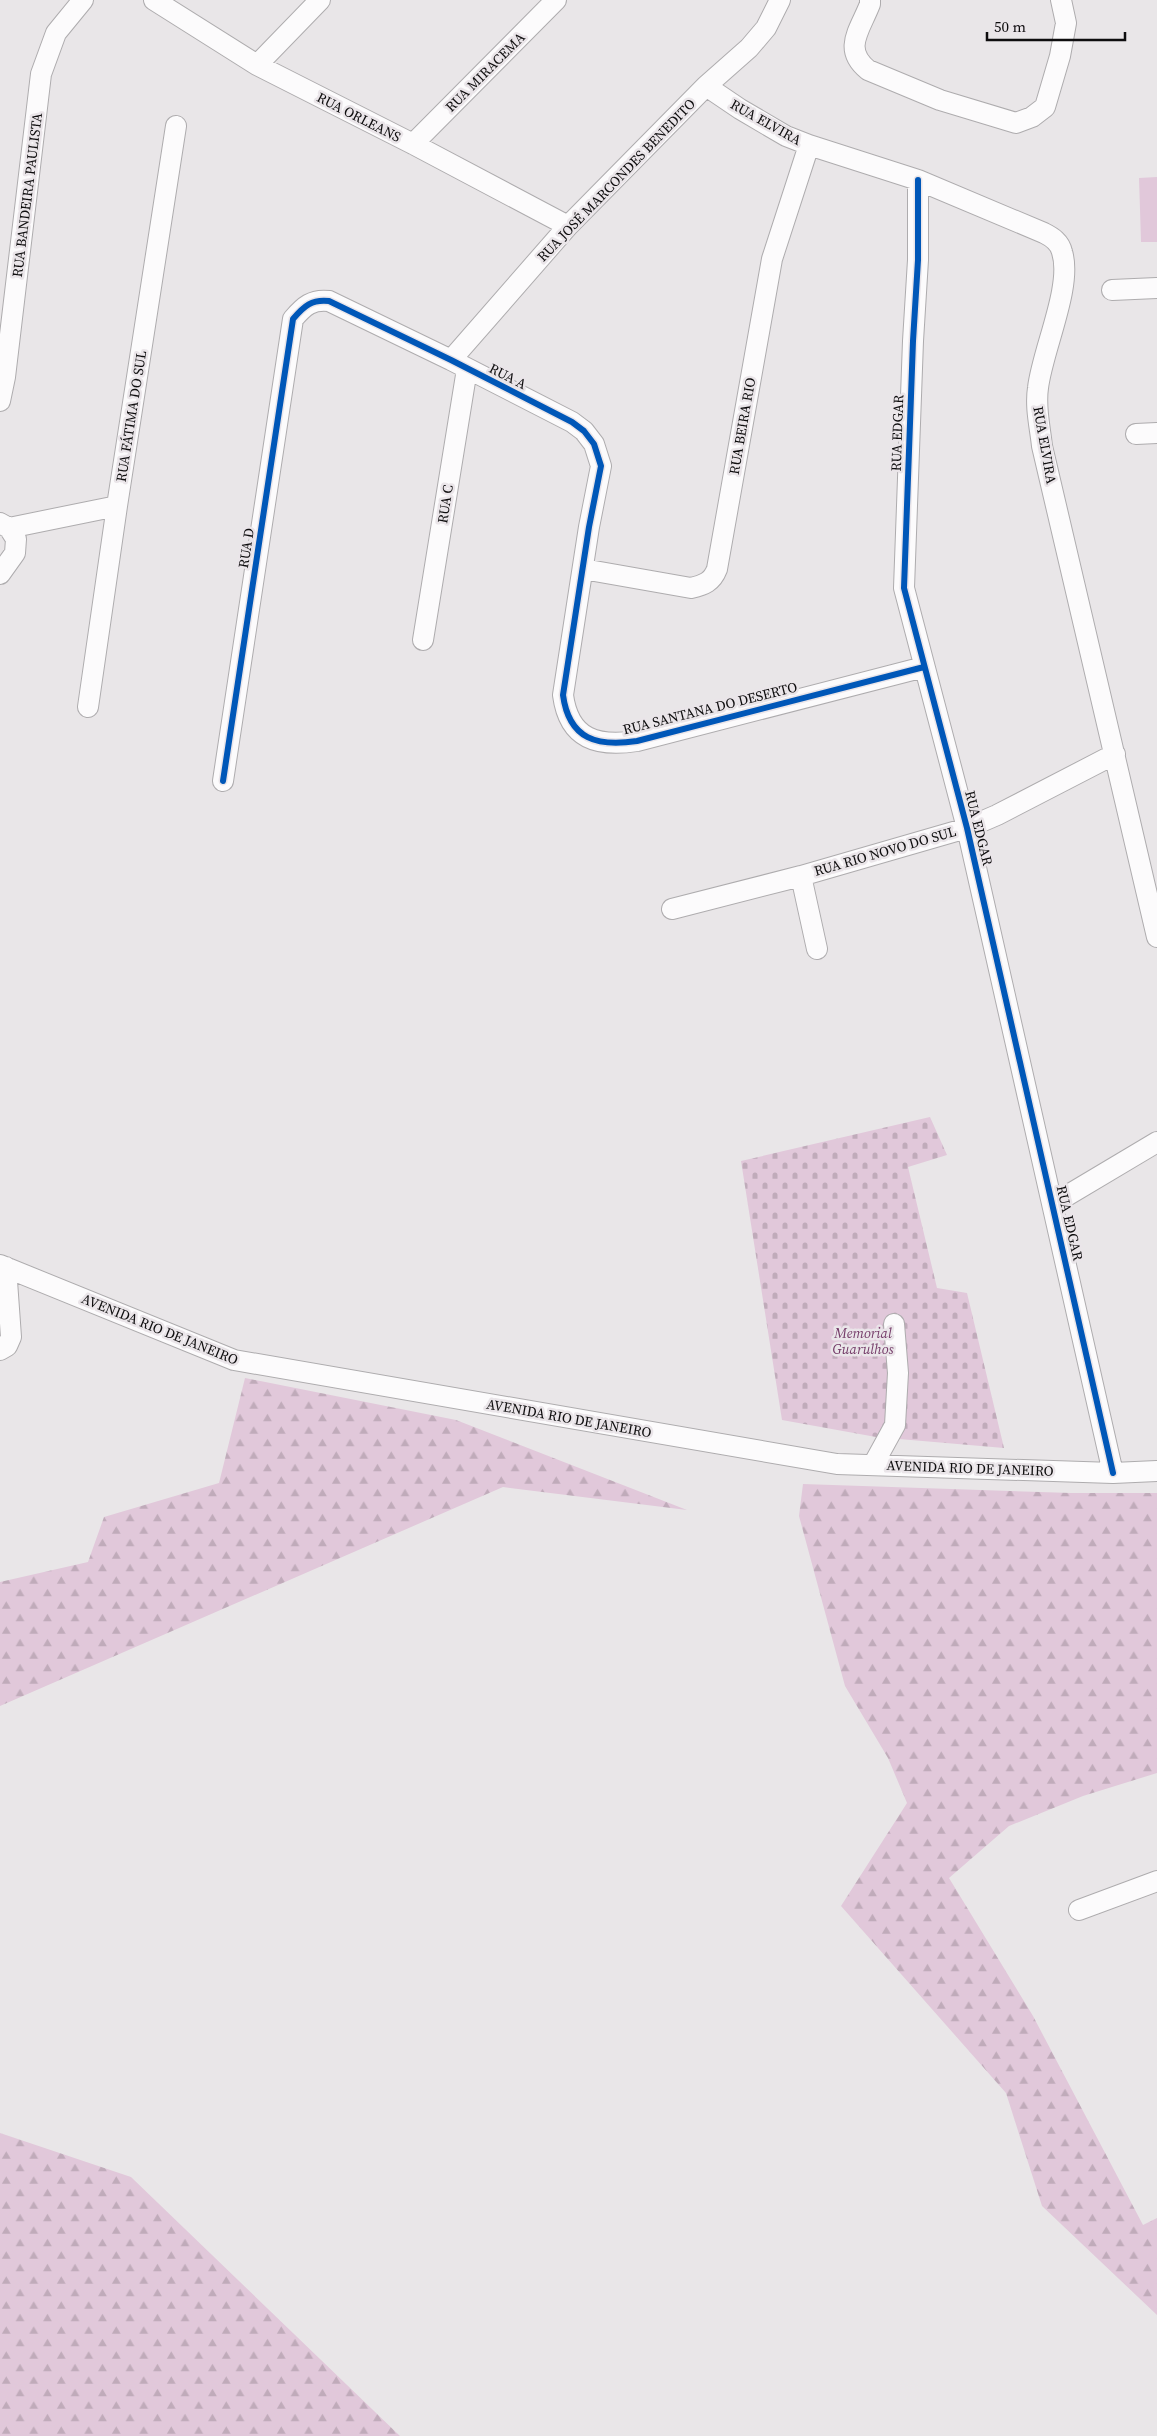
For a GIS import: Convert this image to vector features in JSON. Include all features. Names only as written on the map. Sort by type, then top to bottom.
[{"type":"street","name":"RUA BANDEIRA PAULISTA","points":[[0,401],[41,74],[56,33],[83,0]]},
{"type":"street","name":"RUA ORLEANS","points":[[154,0],[257,65],[413,144],[568,226]]},
{"type":"street","points":[[257,65],[320,0]]},
{"type":"street","name":"RUA MIRACEMA","points":[[413,144],[556,0]]},
{"type":"street","name":"RUA JOSÉ MARCONDES BENEDITO","points":[[459,364],[568,226],[706,86],[748,48],[766,28],[780,0]]},
{"type":"street","points":[[870,0],[854,43],[853,54],[859,63],[868,70],[940,100],[1016,123],[1032,117],[1045,107],[1065,39],[1066,23],[1061,0]]},
{"type":"street","name":"RUA ELVIRA","points":[[706,86],[779,132],[809,146],[918,180],[1044,232],[1055,240],[1062,250],[1064,263],[1062,287],[1038,388],[1038,413],[1042,446],[1157,937]]},
{"type":"street","name":"RUA FÁTIMA DO SUL","points":[[88,707],[176,126]]},
{"type":"street","name":"RUA BEIRA RIO","points":[[583,569],[691,588],[704,585],[714,577],[717,569],[772,259],[809,146]]},
{"type":"street","name":"RUA EDGAR","points":[[918,180],[918,260],[912,351],[904,588],[966,828],[1113,1473]]},
{"type":"street","points":[[1112,290],[1157,288]]},
{"type":"street","name":"RUA A","points":[[293,319],[302,308],[312,302],[329,301],[459,364],[572,422],[584,431],[594,444],[601,466],[583,569]]},
{"type":"street","name":"RUA D","points":[[223,781],[293,319]]},
{"type":"street","name":"RUA C","points":[[423,640],[459,364]]},
{"type":"street","points":[[1136,434],[1157,433]]},
{"type":"street","points":[[0,574],[15,553],[16,540],[4,525],[117,506]]},
{"type":"street","name":"RUA SANTANA DO DESERTO","points":[[583,569],[564,695],[565,711],[580,732],[598,743],[615,745],[637,741],[924,667]]},
{"type":"street","name":"RUA RIO NOVO DO SUL","points":[[672,909],[801,876],[966,828],[997,815],[1115,754]]},
{"type":"street","points":[[801,876],[817,949]]},
{"type":"street","points":[[1053,1204],[1157,1142]]},
{"type":"street","points":[[0,1350],[6,1346],[11,1337],[3,1266]]},
{"type":"street","name":"AVENIDA RIO DE JANEIRO","points":[[3,1266],[234,1360],[837,1464],[1113,1473],[1157,1471]]},
{"type":"street","points":[[873,1465],[896,1425],[898,1373],[894,1324]]},
{"type":"street","points":[[1079,1910],[1157,1881]]},
{"type":"green space","points":[[1157,177],[1157,242],[1141,242],[1139,178]]},
{"type":"green space","name":"Memorial Guarulhos","points":[[930,1117],[947,1155],[908,1167],[937,1288],[967,1293],[1004,1448],[876,1437],[782,1420],[741,1161]]},
{"type":"green space","points":[[245,1378],[456,1420],[687,1510],[503,1487],[0,1706],[0,1582],[88,1562],[104,1517],[219,1483]]},
{"type":"green space","points":[[803,1484],[1071,1493],[1157,1493],[1157,1773],[1083,1796],[1009,1826],[949,1878],[1033,2016],[1143,2225],[1157,2218],[1157,2315],[1042,2206],[1006,2093],[841,1906],[907,1803],[888,1758],[845,1686],[799,1516]]},
{"type":"green space","points":[[0,2133],[131,2177],[400,2436],[0,2436]]},
{"type":"cycle path","points":[[918,180],[918,260],[913,341],[904,588],[967,828],[1113,1473]]},
{"type":"cycle path","points":[[223,781],[293,319],[309,304],[318,301],[329,301],[451,360],[572,422],[584,431],[594,444],[601,466],[589,527],[563,695],[566,710],[572,722],[579,731],[588,737],[610,743],[637,741],[924,667]]}]
